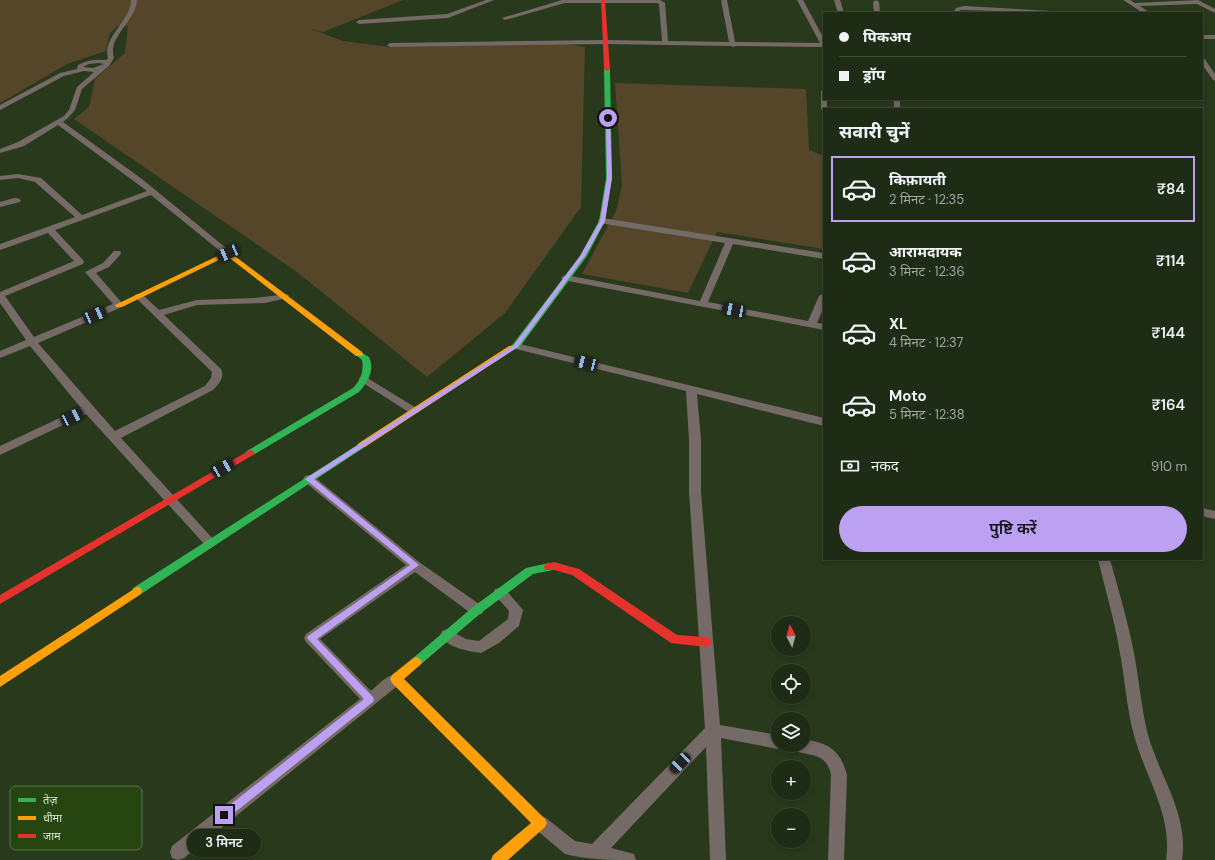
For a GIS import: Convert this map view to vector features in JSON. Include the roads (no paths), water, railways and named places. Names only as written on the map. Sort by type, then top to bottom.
[{"type":"street","points":[[0,152],[21,144],[58,122],[72,110],[77,93],[91,74],[105,65],[111,58],[110,55],[116,34],[131,16],[134,9],[134,0]]},
{"type":"street","points":[[360,22],[448,16],[492,0]]},
{"type":"street","points":[[505,18],[558,2],[603,0],[658,1],[662,3],[665,43]]},
{"type":"street","points":[[0,682],[210,543],[516,346],[583,256],[602,221],[609,178],[606,42],[603,0]]},
{"type":"street","points":[[724,0],[733,45]]},
{"type":"street","points":[[800,0],[823,43]]},
{"type":"street","points":[[837,0],[842,12]]},
{"type":"street","points":[[1126,0],[1145,12]]},
{"type":"street","points":[[1134,5],[1209,1]]},
{"type":"street","points":[[876,2],[877,12]]},
{"type":"street","points":[[1198,2],[1215,11]]},
{"type":"street","points":[[956,12],[958,9],[964,8],[1034,12]]},
{"type":"street","points":[[1203,37],[1215,36]]},
{"type":"street","points":[[390,45],[606,42],[733,45],[823,45]]},
{"type":"street","points":[[0,108],[62,74],[110,55]]},
{"type":"street","points":[[94,61],[105,65]]},
{"type":"street","points":[[82,67],[91,74]]},
{"type":"street","points":[[1208,68],[1215,79]]},
{"type":"street","points":[[0,600],[356,390],[362,385],[368,366],[366,359],[228,253],[102,153],[58,122]]},
{"type":"street","points":[[0,178],[18,176],[38,180],[81,218]]},
{"type":"street","points":[[0,247],[152,192]]},
{"type":"street","points":[[0,205],[17,200]]},
{"type":"street","points":[[602,221],[823,256]]},
{"type":"street","points":[[49,229],[119,305]]},
{"type":"street","points":[[703,304],[730,240]]},
{"type":"street","points":[[90,272],[106,265],[117,253]]},
{"type":"street","points":[[0,355],[119,305],[185,271],[228,253]]},
{"type":"street","points":[[80,262],[0,296],[32,342],[88,409],[210,543]]},
{"type":"street","points":[[566,278],[823,327]]},
{"type":"street","points":[[113,437],[209,388],[215,382],[218,375],[217,371],[139,296]]},
{"type":"street","points":[[158,314],[178,307],[203,302],[273,299],[284,296]]},
{"type":"street","points":[[812,324],[823,298]]},
{"type":"street","points":[[516,346],[823,422]]},
{"type":"street","points":[[364,379],[414,411]]},
{"type":"street","points":[[691,389],[695,440],[695,492],[712,730],[718,860]]},
{"type":"street","points":[[0,451],[88,409]]},
{"type":"street","points":[[309,479],[416,565],[476,610]]},
{"type":"street","points":[[1203,512],[1215,515]]},
{"type":"street","points":[[1104,560],[1124,635],[1142,736],[1171,818],[1176,837],[1176,852],[1174,860]]},
{"type":"street","points":[[370,700],[311,638],[416,565]]},
{"type":"street","points":[[178,852],[396,679],[476,610],[530,571],[554,566],[575,572],[675,640],[706,642]]},
{"type":"street","points":[[447,635],[463,644],[481,647],[494,639],[514,622],[516,610],[500,593]]},
{"type":"street","points":[[396,679],[540,824],[571,848],[628,860]]},
{"type":"street","points":[[712,730],[771,741]]},
{"type":"street","points":[[595,853],[712,730]]},
{"type":"street","points":[[811,748],[827,752],[834,758],[838,765],[839,775],[836,860]]},
{"type":"street","points":[[498,860],[540,824]]}]
